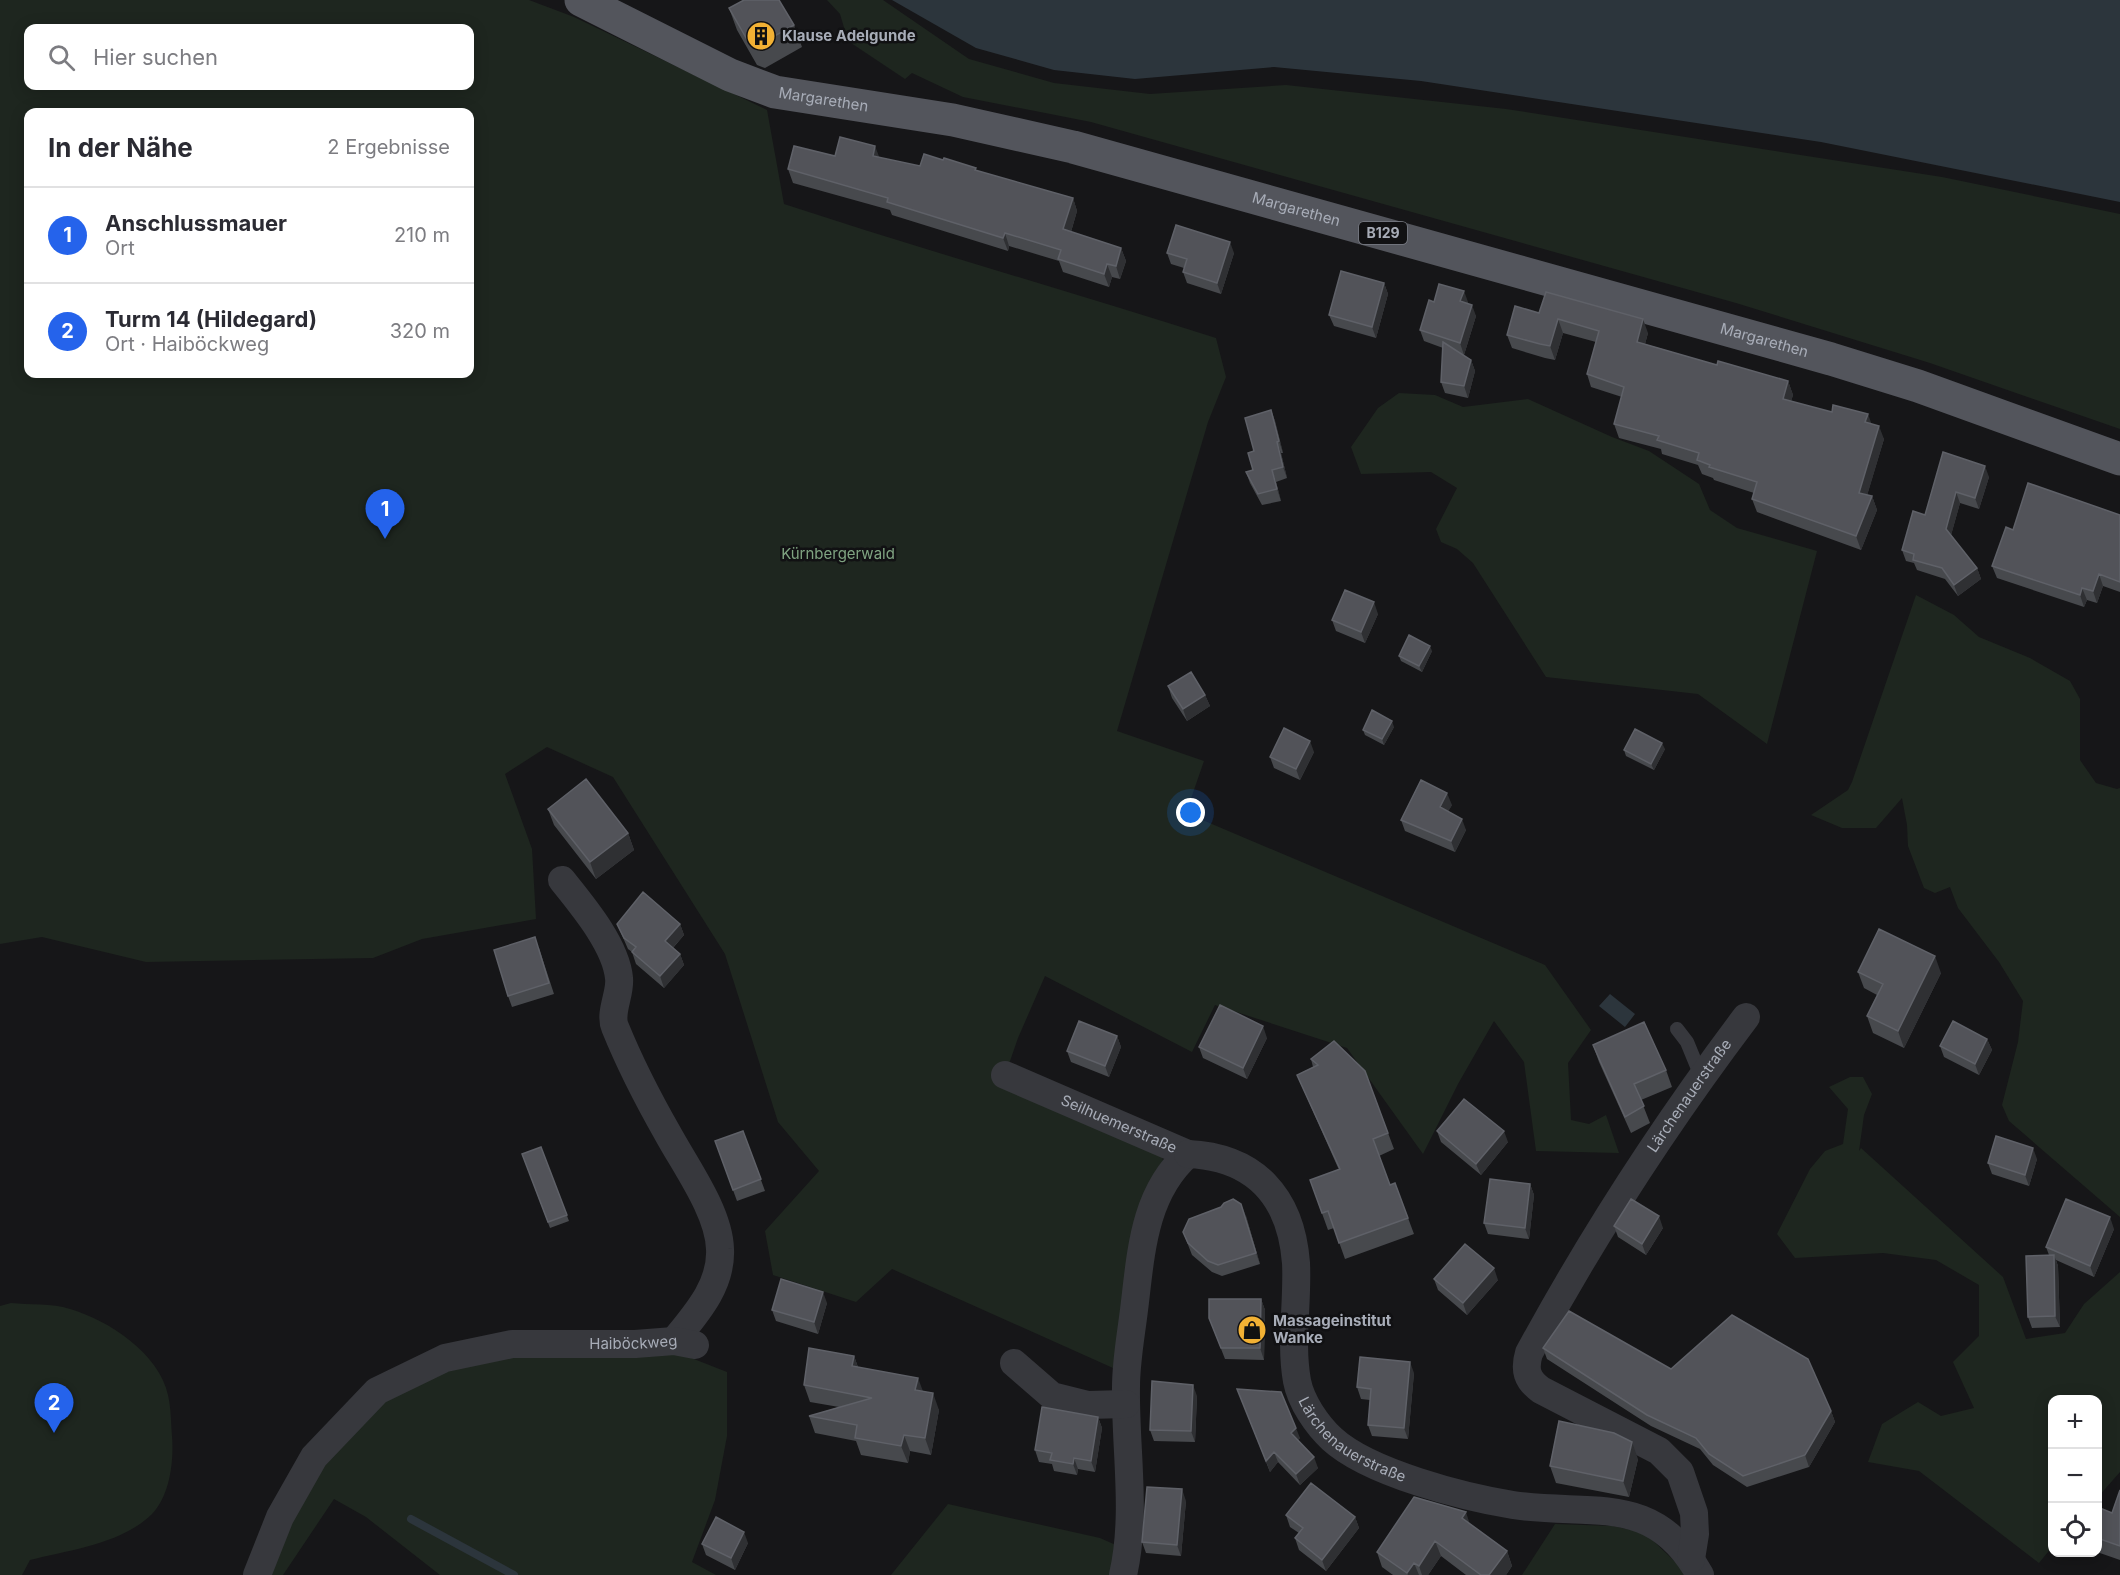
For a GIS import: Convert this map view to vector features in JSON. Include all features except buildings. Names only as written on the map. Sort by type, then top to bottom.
[{"type":"main road","name":"Margarethen","points":[[582,0],[644,29],[730,75],[775,92],[953,120],[1073,147],[1823,357],[1918,387],[2120,459]]},
{"type":"street","name":"Haiböckweg","points":[[257,1575],[280,1517],[314,1457],[377,1391],[445,1358],[512,1344],[684,1343],[718,1273],[720,1250],[716,1223],[645,1092],[613,1024],[619,978],[608,945],[584,906],[562,880]]},
{"type":"street","name":"Lärchenauerstraße","points":[[1695,1567],[1694,1513],[1688,1488],[1680,1472],[1659,1451],[1541,1390],[1533,1384],[1526,1369],[1529,1353],[1558,1301],[1701,1076],[1746,1017]]},
{"type":"street","name":"Seilhuemerstraße","points":[[1005,1075],[1168,1143],[1188,1154],[1168,1176],[1152,1209],[1144,1234],[1127,1364],[1129,1492],[1123,1575]]},
{"type":"street","name":"Lärchenauerstraße","points":[[1188,1154],[1225,1158],[1244,1167],[1259,1177],[1276,1198],[1292,1233],[1296,1264],[1295,1345],[1298,1383],[1311,1413],[1332,1438],[1357,1457],[1390,1471],[1475,1497],[1514,1505],[1608,1510],[1632,1514],[1657,1526],[1695,1567]]},
{"type":"street","points":[[1014,1363],[1052,1396],[1088,1405],[1126,1404]]},
{"type":"lane","points":[[1677,1029],[1687,1042],[1701,1076]]},
{"type":"green space","name":"Kürnbergerwald","points":[[0,0],[529,0],[574,17],[767,110],[784,204],[1216,338],[1226,377],[1208,422],[1117,731],[1204,761],[1186,813],[1545,965],[1591,1030],[1568,1063],[1571,1120],[1589,1124],[1606,1115],[1619,1153],[1536,1151],[1524,1062],[1494,1021],[1458,1084],[1423,1154],[1347,1048],[1215,1005],[1192,1052],[1045,976],[1018,1038],[1001,1087],[1162,1154],[1163,1161],[1113,1368],[892,1269],[856,1302],[773,1275],[765,1231],[819,1171],[778,1122],[725,954],[613,777],[547,747],[505,774],[532,849],[536,919],[422,939],[373,958],[146,962],[42,937],[0,944]]},
{"type":"green space","points":[[827,0],[883,0],[969,59],[1054,83],[1150,94],[1286,85],[1506,109],[1942,177],[2120,214],[2120,429],[1930,363],[1736,303],[1091,122],[963,97],[912,73],[905,79],[848,41],[840,14]]},
{"type":"green space","points":[[1399,393],[1435,395],[1463,407],[1528,399],[1649,451],[1699,484],[1710,510],[1737,528],[1817,551],[1767,744],[1698,694],[1546,677],[1473,563],[1457,549],[1441,542],[1436,529],[1457,488],[1431,472],[1361,474],[1351,447],[1378,408]]},
{"type":"green space","points":[[1916,595],[1954,615],[1979,637],[2030,658],[2070,681],[2080,699],[2080,760],[2096,783],[2120,788],[2120,1217],[2009,1121],[2002,1105],[2018,1042],[2023,1001],[1999,962],[1958,908],[1950,887],[1935,893],[1924,888],[1908,846],[1902,798],[1876,828],[1842,828],[1811,815],[1848,790],[1852,782]]},
{"type":"green space","points":[[1850,1077],[1863,1077],[1872,1094],[1864,1115],[1859,1151],[1861,1148],[2003,1277],[2026,1339],[2065,1333],[2084,1304],[2120,1272],[2120,1472],[2102,1492],[2102,1395],[2048,1395],[2048,1552],[2039,1563],[1919,1471],[1868,1462],[1882,1424],[1918,1402],[1941,1416],[1974,1408],[1953,1362],[1979,1336],[1979,1285],[1936,1260],[1883,1253],[1795,1258],[1777,1234],[1810,1169],[1825,1151],[1843,1144],[1848,1109],[1829,1087]]},
{"type":"green space","points":[[11,1303],[56,1306],[85,1314],[115,1330],[143,1352],[163,1380],[168,1395],[172,1456],[170,1477],[163,1497],[152,1514],[140,1524],[110,1539],[30,1560],[22,1575],[0,1575],[0,1306]]},
{"type":"green space","points":[[671,1350],[727,1372],[727,1436],[715,1500],[692,1562],[716,1575],[440,1575],[366,1517],[334,1499],[283,1575],[264,1575],[300,1493],[375,1403],[473,1357]]},
{"type":"green space","points":[[948,1504],[1100,1538],[1118,1546],[1117,1575],[891,1575]]},
{"type":"green space","points":[[1555,1524],[1613,1526],[1645,1533],[1689,1575],[1522,1575]]},
{"type":"shaded area","points":[[892,0],[2120,0],[2120,202],[1821,142],[1421,81],[1274,67],[1135,79],[1054,70],[976,48]]},
{"type":"shaded area","points":[[1610,994],[1635,1014],[1625,1027],[1599,1006]]},
{"type":"waterway","points":[[411,1519],[514,1575]]},
{"type":"place","name":"Klause Adelgunde","points":[[761,36]]},
{"type":"place","name":"Anschlussmauer","points":[[385,539]]},
{"type":"place","name":"Massageinstitut Wanke","points":[[1252,1330]]},
{"type":"place","name":"Turm 14 (Hildegard)","points":[[54,1433]]}]
